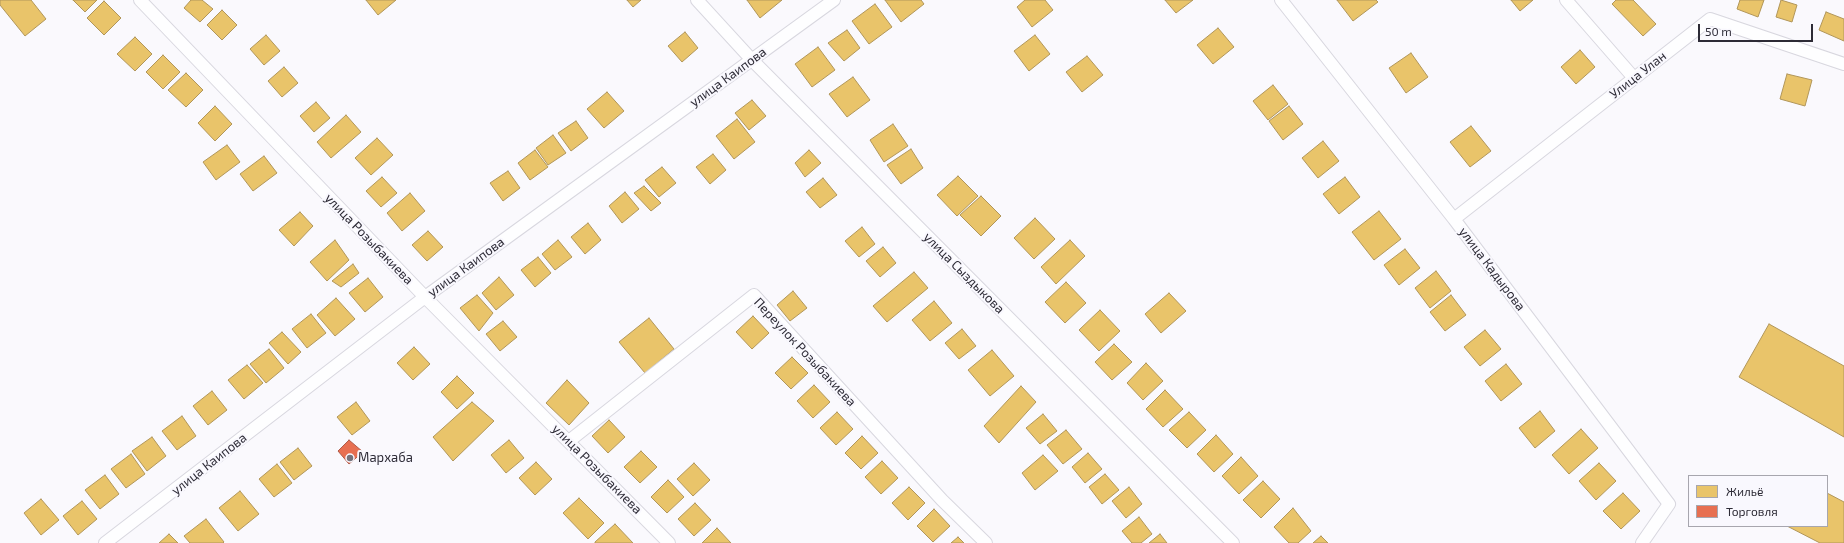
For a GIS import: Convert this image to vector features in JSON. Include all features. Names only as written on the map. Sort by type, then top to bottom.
[{"type":"street","name":"улица Розыбакиева","points":[[140,0],[425,297],[669,543]]},
{"type":"street","name":"улица Сыздыкова","points":[[698,0],[752,60],[1233,543]]},
{"type":"street","name":"улица Каипова","points":[[105,543],[425,297],[834,0]]},
{"type":"street","name":"улица Кадырова","points":[[1281,0],[1454,219],[1669,504],[1642,543]]},
{"type":"street","points":[[1566,0],[1634,78]]},
{"type":"street","name":"Улица Улан","points":[[1454,219],[1710,19],[1844,64]]},
{"type":"street","name":"Переулок Розыбакиева","points":[[569,441],[754,295],[942,500],[986,543]]},
{"type":"building: Жильё","points":[[0,0],[31,0],[46,19],[25,36],[0,5]]},
{"type":"building: Жильё","points":[[73,0],[97,0],[85,12]]},
{"type":"building: Жильё","points":[[191,0],[202,0],[213,9],[200,22],[184,8]]},
{"type":"building: Жильё","points":[[366,0],[396,0],[378,15]]},
{"type":"building: Жильё","points":[[627,0],[641,0],[633,7]]},
{"type":"building: Жильё","points":[[747,0],[782,0],[760,18]]},
{"type":"building: Жильё","points":[[885,0],[921,0],[924,4],[901,22]]},
{"type":"building: Жильё","points":[[1025,0],[1045,0],[1053,10],[1032,27],[1017,7]]},
{"type":"building: Жильё","points":[[1165,0],[1193,0],[1176,13]]},
{"type":"building: Жильё","points":[[1337,0],[1376,0],[1378,2],[1353,21]]},
{"type":"building: Жильё","points":[[1511,0],[1533,0],[1520,11]]},
{"type":"building: Жильё","points":[[1616,0],[1633,0],[1656,24],[1643,36],[1612,4]]},
{"type":"building: Жильё","points":[[1740,0],[1764,0],[1758,17],[1737,9]]},
{"type":"building: Жильё","points":[[1781,0],[1797,5],[1792,22],[1776,17]]},
{"type":"building: Жильё","points":[[104,1],[121,18],[104,35],[87,18]]},
{"type":"building: Жильё","points":[[875,4],[892,27],[869,44],[852,21]]},
{"type":"building: Жильё","points":[[222,10],[237,25],[222,40],[207,25]]},
{"type":"building: Жильё","points":[[1826,12],[1844,19],[1844,41],[1819,30]]},
{"type":"building: Жильё","points":[[1218,28],[1234,47],[1213,64],[1197,45]]},
{"type":"building: Жильё","points":[[847,30],[860,48],[844,61],[828,43]]},
{"type":"building: Жильё","points":[[685,32],[698,48],[682,62],[668,46]]},
{"type":"building: Жильё","points":[[266,35],[280,51],[264,65],[250,49]]},
{"type":"building: Жильё","points":[[1035,35],[1050,54],[1029,71],[1014,51]]},
{"type":"building: Жильё","points":[[135,37],[152,54],[135,71],[117,54]]},
{"type":"building: Жильё","points":[[818,47],[835,70],[812,87],[795,64]]},
{"type":"building: Жильё","points":[[1580,50],[1595,67],[1576,84],[1561,67]]},
{"type":"building: Жильё","points":[[1411,53],[1428,77],[1406,93],[1389,68]]},
{"type":"building: Жильё","points":[[163,55],[180,72],[163,89],[146,72]]},
{"type":"building: Жильё","points":[[1087,56],[1103,75],[1082,92],[1066,72]]},
{"type":"building: Жильё","points":[[284,67],[298,83],[282,97],[268,81]]},
{"type":"building: Жильё","points":[[186,73],[203,90],[186,107],[168,90]]},
{"type":"building: Жильё","points":[[1787,74],[1812,80],[1805,106],[1780,99]]},
{"type":"building: Жильё","points":[[853,77],[870,100],[847,117],[829,94]]},
{"type":"building: Жильё","points":[[1273,85],[1288,104],[1268,120],[1253,101]]},
{"type":"building: Жильё","points":[[607,92],[624,111],[604,128],[587,109]]},
{"type":"building: Жильё","points":[[752,100],[766,116],[749,130],[735,113]]},
{"type":"building: Жильё","points":[[316,102],[330,118],[314,132],[300,116]]},
{"type":"building: Жильё","points":[[215,106],[232,124],[215,141],[198,123]]},
{"type":"building: Жильё","points":[[1289,106],[1303,124],[1283,140],[1269,121]]},
{"type":"building: Жильё","points":[[346,115],[361,132],[331,158],[317,142]]},
{"type":"building: Жильё","points":[[737,119],[755,142],[734,159],[716,136]]},
{"type":"building: Жильё","points":[[576,121],[588,138],[571,151],[558,133]]},
{"type":"building: Жильё","points":[[893,124],[908,146],[884,162],[870,140]]},
{"type":"building: Жильё","points":[[1471,126],[1491,151],[1470,167],[1450,142]]},
{"type":"building: Жильё","points":[[553,135],[566,153],[548,165],[536,148]]},
{"type":"building: Жильё","points":[[377,138],[393,155],[371,175],[355,158]]},
{"type":"building: Жильё","points":[[1323,141],[1339,161],[1318,178],[1302,158]]},
{"type":"building: Жильё","points":[[227,145],[240,162],[216,180],[203,162]]},
{"type":"building: Жильё","points":[[911,149],[923,168],[901,184],[887,165]]},
{"type":"building: Жильё","points":[[535,150],[548,167],[530,180],[518,163]]},
{"type":"building: Жильё","points":[[809,150],[821,163],[805,177],[795,163]]},
{"type":"building: Жильё","points":[[713,154],[726,170],[710,184],[696,167]]},
{"type":"building: Жильё","points":[[264,156],[277,173],[253,191],[240,174]]},
{"type":"building: Жильё","points":[[662,167],[676,183],[659,197],[645,180]]},
{"type":"building: Жильё","points":[[508,171],[520,188],[503,201],[490,183]]},
{"type":"building: Жильё","points":[[958,176],[978,196],[957,216],[937,195]]},
{"type":"building: Жильё","points":[[382,177],[397,193],[381,207],[366,191]]},
{"type":"building: Жильё","points":[[1345,177],[1360,197],[1339,214],[1323,194]]},
{"type":"building: Жильё","points":[[823,178],[837,195],[820,208],[806,192]]},
{"type":"building: Жильё","points":[[644,186],[661,203],[651,211],[634,193]]},
{"type":"building: Жильё","points":[[625,192],[639,209],[622,223],[609,206]]},
{"type":"building: Жильё","points":[[410,193],[425,211],[402,231],[387,213]]},
{"type":"building: Жильё","points":[[981,196],[1001,216],[981,236],[960,215]]},
{"type":"building: Жильё","points":[[1379,211],[1401,239],[1374,260],[1352,232]]},
{"type":"building: Жильё","points":[[300,212],[313,226],[294,246],[279,230]]},
{"type":"building: Жильё","points":[[1035,218],[1055,239],[1034,259],[1014,238]]},
{"type":"building: Жильё","points":[[588,223],[601,240],[585,254],[571,237]]},
{"type":"building: Жильё","points":[[862,227],[875,244],[859,257],[845,241]]},
{"type":"building: Жильё","points":[[428,231],[443,247],[427,261],[412,245]]},
{"type":"building: Жильё","points":[[335,240],[349,260],[327,281],[310,262]]},
{"type":"building: Жильё","points":[[558,240],[572,257],[555,270],[542,254]]},
{"type":"building: Жильё","points":[[1070,240],[1085,256],[1056,284],[1041,267]]},
{"type":"building: Жильё","points":[[883,247],[896,263],[880,277],[866,261]]},
{"type":"building: Жильё","points":[[1405,249],[1420,268],[1399,285],[1384,265]]},
{"type":"building: Жильё","points":[[538,257],[551,273],[535,287],[521,270]]},
{"type":"building: Жильё","points":[[353,264],[359,273],[341,287],[332,281]]},
{"type":"building: Жильё","points":[[1436,271],[1451,291],[1430,308],[1415,288]]},
{"type":"building: Жильё","points":[[914,272],[928,288],[887,322],[873,306]]},
{"type":"building: Жильё","points":[[499,277],[514,295],[496,310],[482,293]]},
{"type":"building: Жильё","points":[[368,278],[383,297],[365,312],[349,293]]},
{"type":"building: Жильё","points":[[1066,282],[1086,303],[1065,323],[1045,302]]},
{"type":"building: Жильё","points":[[793,291],[807,308],[790,321],[777,305]]},
{"type":"building: Жильё","points":[[1169,293],[1186,311],[1161,333],[1145,314]]},
{"type":"building: Жильё","points":[[477,295],[493,313],[479,331],[460,308]]},
{"type":"building: Жильё","points":[[1451,295],[1466,315],[1445,331],[1430,312]]},
{"type":"building: Жильё","points":[[336,298],[355,319],[335,336],[317,315]]},
{"type":"building: Жильё","points":[[934,301],[952,323],[930,341],[912,320]]},
{"type":"building: Жильё","points":[[1100,310],[1120,331],[1099,351],[1079,330]]},
{"type":"building: Жильё","points":[[311,314],[326,333],[307,348],[292,329]]},
{"type":"building: Жильё","points":[[753,316],[769,333],[752,349],[736,332]]},
{"type":"building: Жильё","points":[[649,318],[674,349],[645,373],[619,342]]},
{"type":"building: Жильё","points":[[503,321],[517,337],[500,351],[486,334]]},
{"type":"building: Жильё","points":[[1769,324],[1844,366],[1844,437],[1739,377]]},
{"type":"building: Жильё","points":[[962,329],[976,346],[959,359],[945,343]]},
{"type":"building: Жильё","points":[[1485,330],[1501,349],[1480,366],[1464,347]]},
{"type":"building: Жильё","points":[[282,332],[301,352],[288,364],[269,343]]},
{"type":"building: Жильё","points":[[1114,344],[1132,362],[1112,380],[1095,362]]},
{"type":"building: Жильё","points":[[414,347],[430,364],[413,380],[397,363]]},
{"type":"building: Жильё","points":[[269,349],[284,368],[266,383],[250,364]]},
{"type":"building: Жильё","points":[[992,350],[1014,376],[990,396],[968,370]]},
{"type":"building: Жильё","points":[[792,357],[808,373],[791,389],[775,373]]},
{"type":"building: Жильё","points":[[1146,363],[1163,381],[1143,400],[1127,383]]},
{"type":"building: Жильё","points":[[1506,364],[1522,384],[1501,401],[1485,381]]},
{"type":"building: Жильё","points":[[247,365],[263,383],[244,399],[228,380]]},
{"type":"building: Жильё","points":[[457,376],[474,393],[457,409],[441,392]]},
{"type":"building: Жильё","points":[[567,380],[589,403],[569,425],[546,403]]},
{"type":"building: Жильё","points":[[814,385],[830,402],[813,418],[797,401]]},
{"type":"building: Жильё","points":[[1021,386],[1036,402],[999,443],[984,426]]},
{"type":"building: Жильё","points":[[1165,390],[1183,409],[1163,427],[1146,409]]},
{"type":"building: Жильё","points":[[212,391],[227,410],[208,425],[193,406]]},
{"type":"building: Жильё","points":[[356,402],[370,421],[352,435],[337,417]]},
{"type":"building: Жильё","points":[[472,402],[494,421],[453,461],[433,437]]},
{"type":"building: Жильё","points":[[1540,411],[1555,431],[1535,448],[1519,428]]},
{"type":"building: Жильё","points":[[837,412],[853,429],[836,445],[820,428]]},
{"type":"building: Жильё","points":[[1189,412],[1206,430],[1187,448],[1169,430]]},
{"type":"building: Жильё","points":[[1043,414],[1057,431],[1040,444],[1026,428]]},
{"type":"building: Жильё","points":[[182,416],[196,436],[177,450],[162,431]]},
{"type":"building: Жильё","points":[[609,420],[625,437],[608,453],[592,436]]},
{"type":"building: Жильё","points":[[1581,429],[1598,448],[1569,474],[1552,455]]},
{"type":"building: Жильё","points":[[1066,430],[1082,449],[1063,464],[1047,445]]},
{"type":"building: Жильё","points":[[1216,435],[1233,454],[1214,472],[1197,454]]},
{"type":"building: Жильё","points":[[862,436],[878,453],[861,469],[845,453]]},
{"type":"building: Жильё","points":[[152,437],[166,456],[147,471],[132,451]]},
{"type":"building: Жильё","points":[[509,440],[524,458],[506,473],[491,455]]},
{"type":"building: Жильё","points":[[298,448],[312,466],[294,480],[280,462]]},
{"type":"building: Жильё","points":[[641,451],[657,467],[640,483],[624,467]]},
{"type":"building: Жильё","points":[[1088,453],[1102,469],[1085,483],[1072,467]]},
{"type":"building: Жильё","points":[[131,454],[145,474],[126,488],[111,469]]},
{"type":"building: Жильё","points":[[1043,455],[1058,471],[1035,490],[1022,473]]},
{"type":"building: Жильё","points":[[1241,457],[1258,476],[1239,494],[1222,476]]},
{"type":"building: Жильё","points":[[882,461],[898,478],[881,494],[865,477]]},
{"type":"building: Жильё","points":[[536,462],[552,479],[535,495],[519,478]]},
{"type":"building: Жильё","points":[[694,463],[710,480],[693,496],[677,479]]},
{"type":"building: Жильё","points":[[1599,463],[1616,481],[1596,500],[1579,481]]},
{"type":"building: Жильё","points":[[277,464],[292,483],[274,497],[259,479]]},
{"type":"building: Жильё","points":[[1105,474],[1119,490],[1102,504],[1089,487]]},
{"type":"building: Жильё","points":[[105,475],[119,494],[100,509],[85,490]]},
{"type":"building: Жильё","points":[[668,480],[684,497],[667,513],[651,497]]},
{"type":"building: Жильё","points":[[1263,481],[1280,499],[1261,518],[1243,500]]},
{"type":"building: Жильё","points":[[909,487],[925,503],[908,520],[892,503]]},
{"type":"building: Жильё","points":[[1129,487],[1142,504],[1126,518],[1112,501]]},
{"type":"building: Жильё","points":[[240,491],[259,514],[238,531],[219,508]]},
{"type":"building: Жильё","points":[[1623,493],[1640,511],[1621,529],[1603,511]]},
{"type":"building: Жильё","points":[[1828,494],[1844,502],[1844,543],[1820,543],[1789,527],[1828,527]]},
{"type":"building: Жильё","points":[[579,498],[604,523],[588,539],[563,513]]},
{"type":"building: Жильё","points":[[41,499],[59,520],[41,535],[24,513]]},
{"type":"building: Жильё","points":[[82,501],[97,519],[78,535],[63,516]]},
{"type":"building: Жильё","points":[[695,503],[711,520],[694,536],[678,519]]},
{"type":"building: Жильё","points":[[1293,508],[1311,531],[1298,543],[1289,543],[1274,527]]},
{"type":"building: Жильё","points":[[934,509],[950,526],[933,542],[917,526]]},
{"type":"building: Жильё","points":[[1139,517],[1152,534],[1141,543],[1132,543],[1122,531]]},
{"type":"building: Жильё","points":[[206,519],[224,542],[223,543],[190,543],[184,536]]},
{"type":"building: Жильё","points":[[615,524],[633,543],[595,543],[595,542]]},
{"type":"building: Жильё","points":[[717,528],[731,543],[702,543]]},
{"type":"building: Жильё","points":[[169,534],[178,543],[159,543]]},
{"type":"building: Жильё","points":[[1160,534],[1167,543],[1149,543]]},
{"type":"building: Жильё","points":[[1321,536],[1328,543],[1313,543]]},
{"type":"building: Жильё","points":[[958,537],[964,543],[951,543]]},
{"type":"building: Торговля","name":"Мархаба","points":[[349,440],[363,452],[349,464],[338,451]]},
{"type":"place","name":"Мархаба","points":[[350,458]]}]
